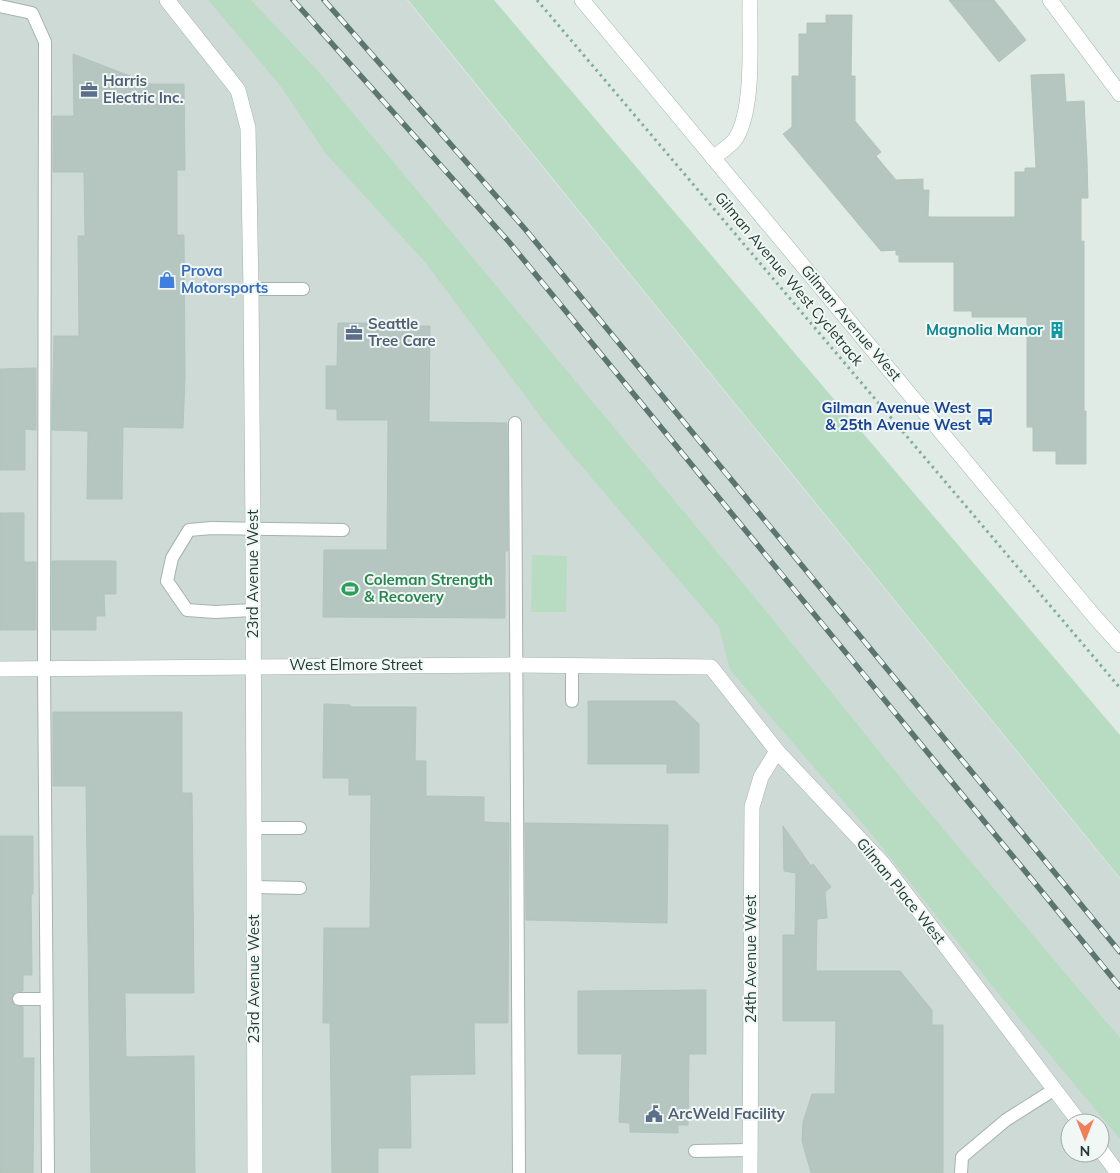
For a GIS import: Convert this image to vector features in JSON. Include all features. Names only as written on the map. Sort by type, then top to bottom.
[{"type":"street","name":"23rd Avenue West","points":[[167,0],[238,90],[248,128],[253,529],[255,1173]]},
{"type":"street","name":"Gilman Avenue West","points":[[582,0],[1120,645]]},
{"type":"street","points":[[713,158],[736,139],[746,110],[749,96],[750,0]]},
{"type":"street","points":[[1050,0],[1120,94]]},
{"type":"street","name":"West Elmore Street","points":[[0,669],[516,664],[711,667]]},
{"type":"street","name":"Gilman Place West","points":[[711,667],[777,751],[884,865],[1073,1113]]},
{"type":"street","name":"24th Avenue West","points":[[750,1173],[752,807],[761,777],[777,751]]},
{"type":"street","points":[[1110,1162],[1118,1173]]},
{"type":"lane","points":[[0,6],[32,13],[45,42],[44,668],[48,1173]]},
{"type":"lane","points":[[251,289],[303,289]]},
{"type":"lane","points":[[515,423],[520,1173]]},
{"type":"lane","points":[[253,610],[215,612],[186,610],[167,581],[172,558],[189,530],[212,528],[343,530]]},
{"type":"lane","points":[[572,665],[572,701]]},
{"type":"lane","points":[[254,828],[300,828]]},
{"type":"lane","points":[[254,887],[300,888]]},
{"type":"lane","points":[[19,999],[46,998]]},
{"type":"lane","points":[[962,1173],[962,1157],[1006,1120],[1055,1089]]},
{"type":"lane","points":[[696,1151],[750,1150]]},
{"type":"path","name":"Gilman Avenue West Cycletrack","points":[[537,0],[1120,688]]},
{"type":"shaded area","points":[[0,0],[407,0],[1120,879],[1120,1173],[0,1173]]},
{"type":"green space","points":[[208,0],[251,0],[318,71],[757,600],[907,786],[1120,1038],[1120,1139],[1110,1127],[1110,1113],[1098,1113],[994,988],[869,831],[730,670],[719,627],[549,428],[425,262],[326,154],[279,84]]},
{"type":"green space","points":[[408,0],[494,0],[1120,735],[1120,878]]},
{"type":"green space","points":[[532,555],[567,556],[566,612],[531,612]]},
{"type":"building","points":[[949,0],[994,0],[1026,40],[999,62]]},
{"type":"building","points":[[826,15],[852,15],[851,76],[855,76],[855,121],[881,152],[876,156],[896,180],[923,179],[923,190],[929,190],[928,217],[1015,217],[1015,172],[1025,172],[1025,168],[1036,168],[1031,75],[1064,74],[1066,102],[1084,101],[1088,198],[1081,198],[1081,241],[1084,241],[1084,411],[1086,411],[1086,464],[1056,464],[1056,451],[1033,451],[1033,427],[1027,427],[1027,317],[972,317],[972,311],[954,311],[954,262],[899,262],[899,255],[896,255],[896,250],[881,251],[783,134],[792,127],[792,76],[799,76],[799,34],[807,34],[807,23],[826,23]]},
{"type":"building","points":[[73,54],[151,84],[184,84],[185,170],[177,170],[177,235],[184,235],[185,376],[183,428],[123,427],[122,499],[87,499],[88,431],[52,430],[54,336],[79,336],[78,236],[85,236],[84,172],[53,172],[53,116],[74,116]]},
{"type":"building","points":[[338,323],[380,323],[380,326],[430,326],[429,422],[507,423],[508,551],[505,551],[505,618],[323,617],[324,550],[387,550],[388,420],[337,420],[337,409],[326,409],[326,366],[337,366]]},
{"type":"building","points":[[36,368],[36,430],[25,429],[25,470],[0,470],[0,369]]},
{"type":"building","points":[[0,513],[24,513],[24,562],[36,562],[36,630],[0,630]]},
{"type":"building","points":[[52,561],[116,561],[116,594],[104,594],[105,616],[96,616],[96,630],[52,630]]},
{"type":"building","points":[[588,701],[675,701],[699,724],[699,773],[667,773],[667,764],[588,764]]},
{"type":"building","points":[[324,704],[350,705],[350,707],[416,707],[415,761],[426,761],[426,796],[484,797],[484,822],[509,823],[508,1023],[474,1023],[475,1074],[410,1075],[411,1148],[378,1148],[378,1173],[332,1173],[330,1023],[323,1023],[324,928],[370,928],[371,795],[349,795],[349,778],[323,778]]},
{"type":"building","points":[[53,712],[182,712],[182,793],[192,793],[194,993],[125,993],[126,1057],[194,1056],[195,1173],[91,1173],[86,786],[53,786]]},
{"type":"building","points":[[525,823],[668,825],[667,923],[526,920]]},
{"type":"building","points":[[783,826],[811,866],[813,864],[831,887],[825,892],[827,918],[817,919],[816,971],[900,971],[932,1010],[932,1025],[943,1025],[943,1173],[811,1173],[802,1141],[803,1122],[812,1094],[835,1094],[836,1021],[783,1021],[783,935],[795,935],[796,873],[784,871]]},
{"type":"building","points":[[0,836],[33,836],[33,894],[31,894],[32,975],[23,975],[23,991],[15,992],[11,999],[15,1006],[23,1007],[23,1058],[34,1058],[33,1173],[0,1173]]},
{"type":"building","points":[[706,990],[706,1054],[689,1054],[688,1125],[678,1125],[678,1133],[630,1132],[630,1123],[619,1122],[622,1054],[578,1054],[578,991]]},
{"type":"railway","points":[[293,0],[509,242],[1120,987]]},
{"type":"railway","points":[[324,0],[525,229],[1120,952]]},
{"type":"place","name":"Harris Electric Inc.","points":[[89,90]]},
{"type":"place","name":"Prova Motorsports","points":[[167,280]]},
{"type":"place","name":"Magnolia Manor","points":[[1057,330]]},
{"type":"place","name":"Seattle Tree Care","points":[[354,333]]},
{"type":"place","name":"Gilman Avenue West & 25th Avenue West","points":[[985,417]]},
{"type":"place","name":"Coleman Strength & Recovery","points":[[350,589]]},
{"type":"place","name":"ArcWeld Facility","points":[[654,1114]]}]
